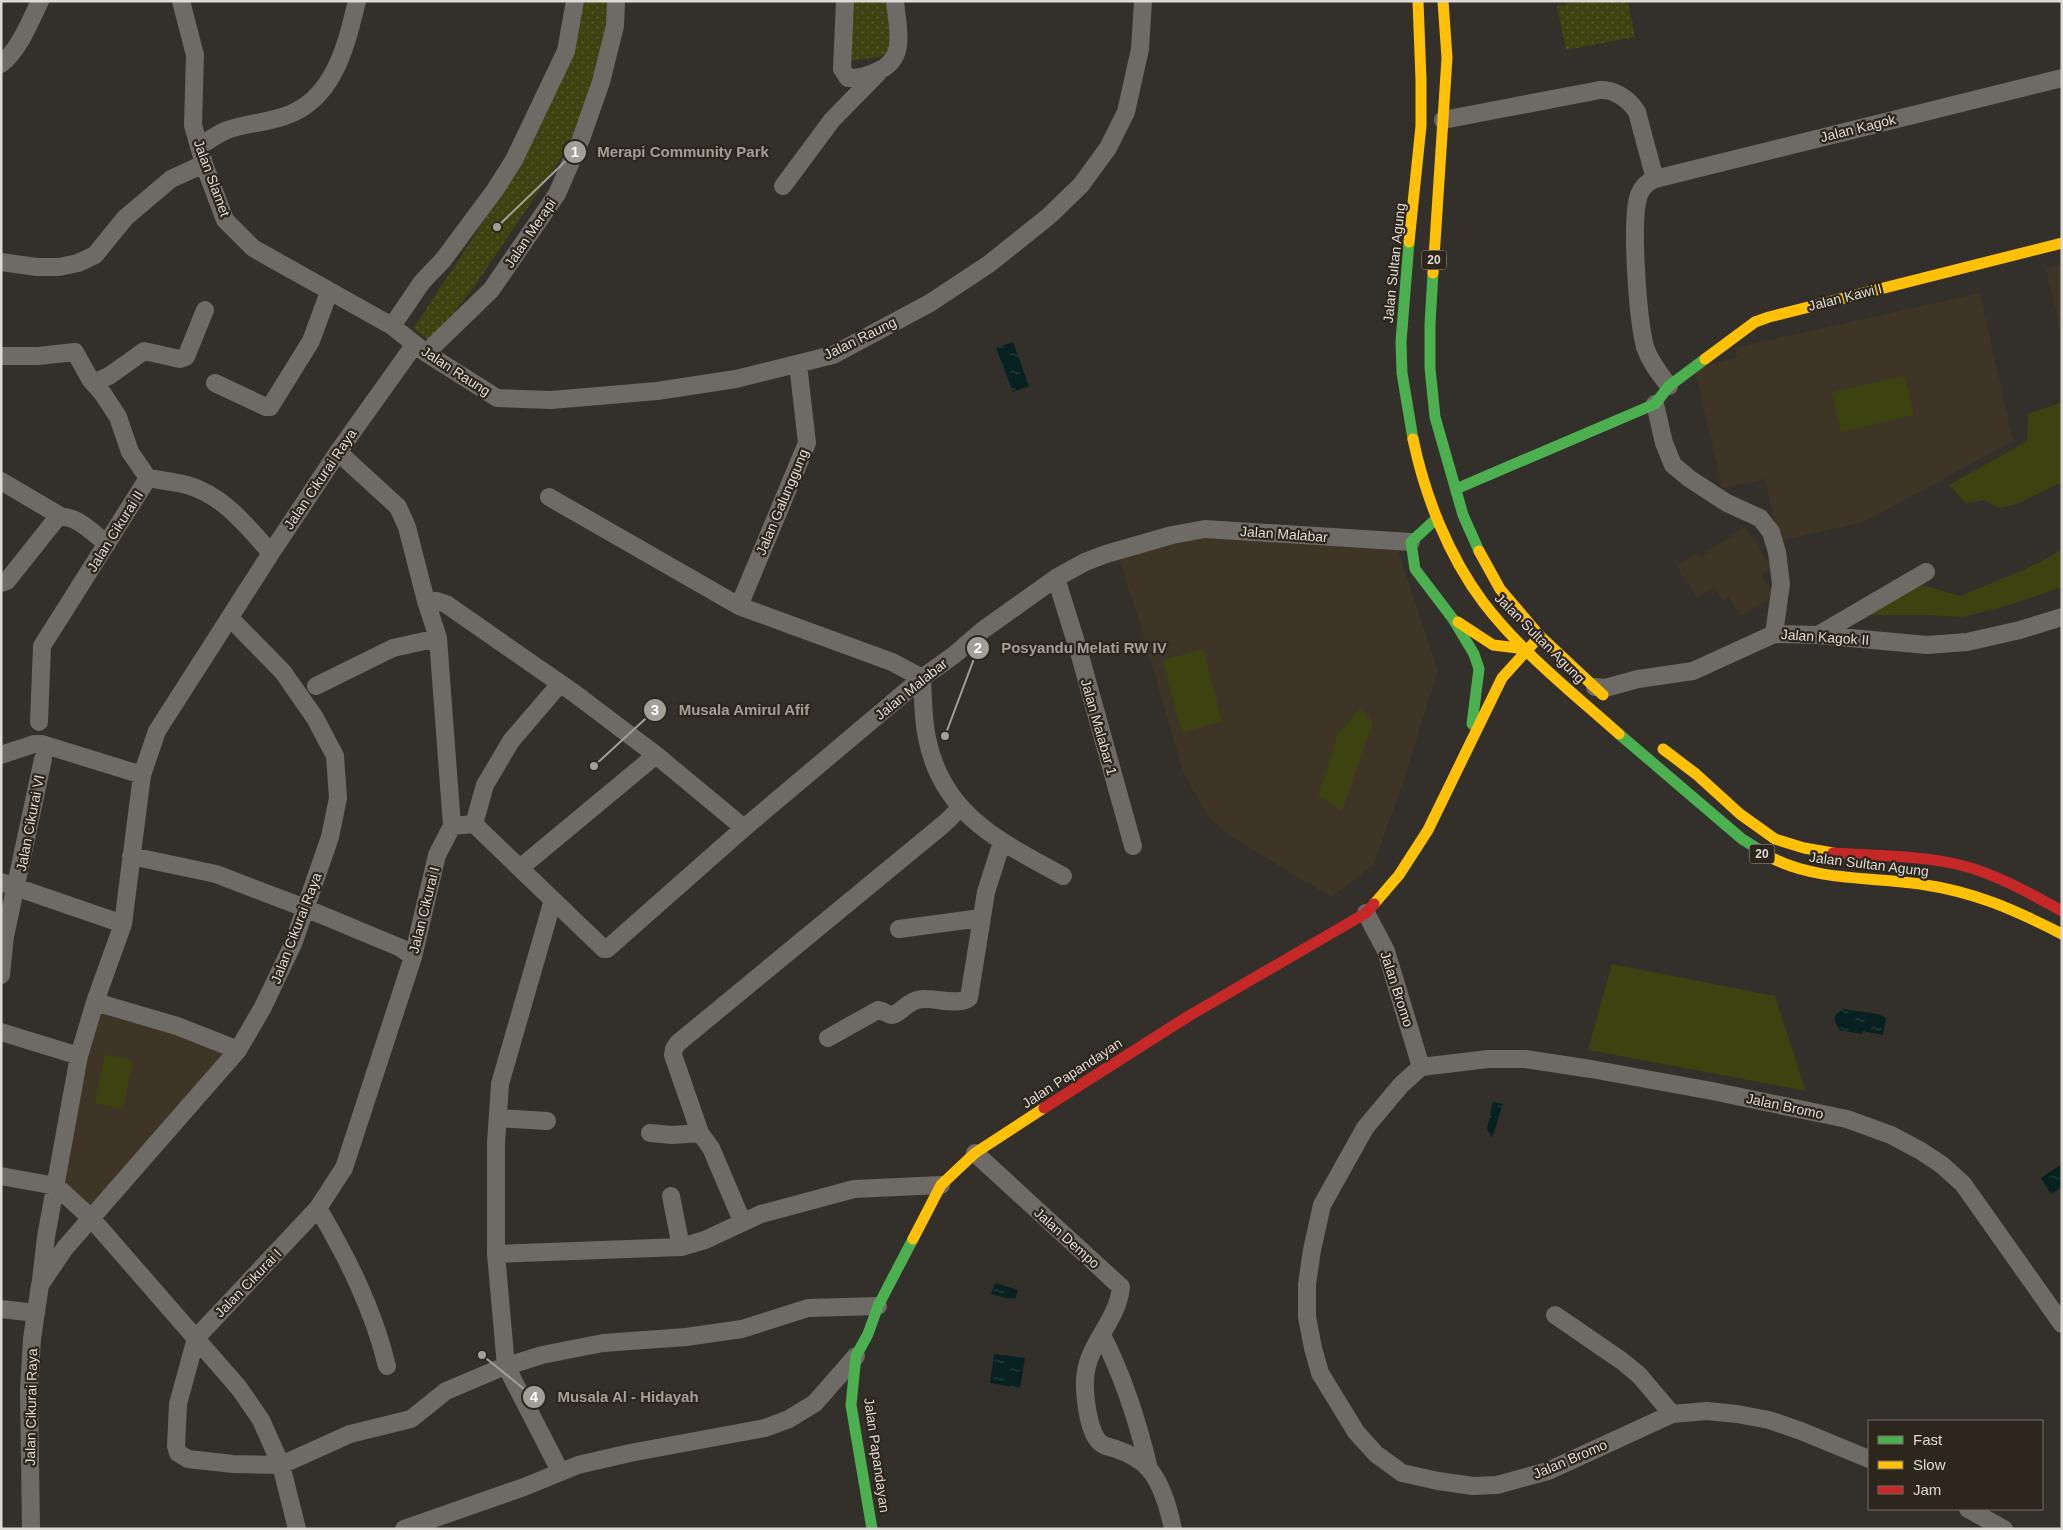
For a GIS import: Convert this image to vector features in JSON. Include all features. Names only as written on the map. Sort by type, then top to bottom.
[{"type":"main road","name":"Jalan Sultan Agung","points":[[1418,1],[1421,123],[1404,304],[1402,361],[1406,403],[1414,441],[1437,518],[1464,573],[1482,601],[1504,627],[1559,681],[1724,825],[1766,856],[1803,870],[1839,877],[1899,881],[1985,898],[2032,918],[2062,934]]},
{"type":"main road","name":"Jalan Sultan Agung","points":[[1444,1],[1447,58],[1430,324],[1430,368],[1435,417],[1463,515],[1483,560],[1500,589],[1540,636],[1609,700]]},
{"type":"main road","name":"Jalan Kawi I","points":[[1456,489],[1655,404],[1669,386],[1742,330],[1769,317],[2062,243]]},
{"type":"main road","points":[[1411,542],[1437,518]]},
{"type":"main road","name":"Jalan Papandayan","points":[[1411,542],[1415,569],[1453,618],[1474,654],[1479,669],[1470,741]]},
{"type":"main road","points":[[1504,627],[1522,614]]},
{"type":"main road","points":[[1453,618],[1493,645],[1526,649]]},
{"type":"main road","name":"Jalan Papandayan","points":[[872,1529],[851,1405],[856,1356],[868,1334],[878,1306],[940,1185],[974,1153],[1187,1018],[1284,959],[1366,914],[1399,875],[1420,845],[1464,760],[1470,741],[1496,688],[1526,649],[1540,636]]},
{"type":"main road","name":"Jalan Sultan Agung","points":[[1657,743],[1696,774],[1740,814],[1775,839],[1804,848],[1830,852],[1930,860],[1964,866],[2015,886],[2062,911]]},
{"type":"street","points":[[1,64],[7,60],[23,35],[40,1]]},
{"type":"street","name":"Jalan Slamet","points":[[181,1],[195,55],[193,125],[204,164],[226,220],[253,248],[392,326]]},
{"type":"street","points":[[198,146],[226,130],[285,116],[314,101],[328,85],[339,61],[357,1]]},
{"type":"street","points":[[392,326],[422,282],[442,260],[495,190],[514,160],[566,51],[575,1]]},
{"type":"street","name":"Jalan Merapi","points":[[420,348],[491,290],[557,194],[581,139],[601,82],[615,26],[616,1]]},
{"type":"street","points":[[845,1],[843,72],[848,78],[859,78],[880,71]]},
{"type":"street","points":[[783,186],[832,120],[880,71],[894,60],[898,50],[895,1]]},
{"type":"street","name":"Jalan Raung","points":[[392,326],[420,348],[497,398],[551,400],[657,391],[736,380],[832,355],[930,303],[1005,252],[1049,216],[1081,185],[1108,148],[1126,112],[1140,49],[1143,1]]},
{"type":"street","name":"Jalan Kagok","points":[[1655,179],[2062,78]]},
{"type":"street","points":[[1443,120],[1609,90],[1632,103],[1637,112],[1655,179],[1648,182],[1639,196],[1634,220],[1640,317],[1646,348],[1652,363],[1669,386]]},
{"type":"street","points":[[1,262],[37,267],[59,267],[78,263],[96,255],[125,218],[171,179],[204,164]]},
{"type":"street","points":[[215,383],[266,407],[270,407],[311,341],[329,292]]},
{"type":"street","points":[[93,383],[110,376],[144,351],[183,359],[186,357],[205,310]]},
{"type":"street","name":"Jalan Cikurai Raya","points":[[31,1529],[29,1390],[32,1339],[46,1237],[79,1056],[95,1002],[123,924],[142,775],[157,731],[271,553],[392,374],[420,348]]},
{"type":"street","points":[[1,356],[38,356],[75,352],[93,383],[103,394],[118,417],[130,452],[148,478]]},
{"type":"street","name":"Jalan Galunggung","points":[[739,606],[807,443],[798,364]]},
{"type":"street","points":[[1655,404],[1664,443],[1673,465],[1726,503],[1760,518],[1771,532],[1777,552],[1781,584],[1774,634]]},
{"type":"street","points":[[338,452],[398,507],[407,527],[426,601],[438,638],[452,826],[474,824],[553,900],[500,1084],[496,1143],[496,1254],[506,1366],[560,1471]]},
{"type":"street","name":"Jalan Cikurai II","points":[[40,722],[42,646],[148,478],[188,485],[214,497],[239,517],[271,553]]},
{"type":"street","points":[[1,480],[62,516],[75,520],[106,544]]},
{"type":"street","points":[[549,497],[739,606],[892,662],[922,678],[927,738],[931,755],[942,782],[960,808],[1002,842],[1063,876]]},
{"type":"street","points":[[1,583],[7,581],[51,524],[62,516]]},
{"type":"street","name":"Jalan Malabar","points":[[553,900],[604,949],[610,948],[744,828],[922,678],[954,655],[983,630],[1056,578],[1106,554],[1172,535],[1205,529],[1411,542]]},
{"type":"street","points":[[1818,635],[1926,572]]},
{"type":"street","name":"Jalan Malabar 1","points":[[1056,578],[1079,652],[1133,846]]},
{"type":"street","points":[[426,601],[438,601],[446,604],[574,693],[656,755],[744,828]]},
{"type":"street","name":"Jalan Kagok II","points":[[1595,687],[1605,688],[1638,679],[1693,671],[1774,634],[1818,635],[1927,645],[1967,642],[2062,617]]},
{"type":"street","name":"Jalan Cikurai Raya","points":[[40,1285],[65,1248],[238,1050],[263,1008],[293,944],[330,838],[338,798],[335,756],[315,718],[283,672],[230,618]]},
{"type":"street","points":[[316,686],[353,666],[393,648],[438,638]]},
{"type":"street","points":[[474,824],[484,785],[511,741],[559,684]]},
{"type":"street","points":[[1,754],[34,744],[42,744],[142,775]]},
{"type":"street","points":[[520,868],[656,755]]},
{"type":"street","name":"Jalan Cikurai VI","points":[[1,975],[9,885],[43,758]]},
{"type":"street","points":[[742,1221],[711,1148],[700,1133],[673,1056],[674,1049],[678,1043],[945,823],[960,808]]},
{"type":"street","name":"Jalan Cikurai I","points":[[196,1338],[318,1208],[344,1168],[413,956],[437,855],[452,826]]},
{"type":"street","points":[[828,1038],[878,1010],[891,1015],[897,1013],[906,1004],[918,1000],[968,1000],[972,987],[986,892],[1002,842]]},
{"type":"street","points":[[131,856],[216,874],[305,908],[401,948],[413,956]]},
{"type":"street","name":"Jalan Cikurai VI","points":[[9,885],[123,924]]},
{"type":"street","name":"Jalan Bromo","points":[[1366,914],[1386,951],[1421,1067]]},
{"type":"street","points":[[899,929],[981,918]]},
{"type":"street","points":[[95,1002],[177,1026],[238,1050]]},
{"type":"street","points":[[1,1032],[79,1056]]},
{"type":"street","name":"Jalan Bromo","points":[[1868,1459],[1769,1420],[1707,1411],[1672,1414],[1548,1470],[1497,1485],[1473,1486],[1402,1473],[1376,1454],[1356,1432],[1320,1373],[1307,1317],[1307,1284],[1322,1205],[1365,1128],[1401,1085],[1421,1067],[1449,1062],[1525,1059],[1712,1091],[1847,1120],[1892,1135],[1942,1165],[1963,1184],[2062,1324]]},
{"type":"street","points":[[498,1118],[547,1120]]},
{"type":"street","points":[[650,1133],[700,1133]]},
{"type":"street","name":"Jalan Dempo","points":[[974,1153],[1120,1285],[1121,1290],[1113,1315],[1092,1353],[1086,1372],[1086,1398],[1094,1436],[1102,1444],[1135,1457],[1149,1469]]},
{"type":"street","points":[[1,1176],[56,1186],[91,1218],[239,1388],[261,1420],[281,1465],[297,1529]]},
{"type":"street","points":[[496,1254],[681,1247],[705,1240],[742,1221],[761,1214],[854,1189],[940,1185]]},
{"type":"street","points":[[671,1196],[681,1247]]},
{"type":"street","points":[[318,1208],[356,1276],[374,1318],[387,1366]]},
{"type":"street","points":[[196,1338],[178,1404],[176,1446],[178,1453],[188,1459],[233,1464],[281,1465],[350,1434],[411,1419],[446,1391],[506,1366],[542,1355],[603,1343],[686,1337],[742,1329],[808,1308],[878,1306]]},
{"type":"street","points":[[1,1308],[36,1313]]},
{"type":"street","points":[[1555,1315],[1622,1361],[1639,1375],[1672,1414]]},
{"type":"street","name":"Jalan Dempo","points":[[1102,1335],[1116,1362],[1129,1397],[1149,1469],[1159,1486],[1173,1529]]},
{"type":"street","points":[[404,1529],[524,1487],[560,1471],[630,1453],[765,1428],[789,1420],[815,1403],[856,1356]]},
{"type":"street","points":[[1970,1510],[2004,1529]]},
{"type":"shaded area","points":[[2062,264],[2062,338],[2046,268]]},
{"type":"shaded area","points":[[1980,293],[2013,441],[1864,522],[1779,541],[1765,479],[1722,488],[1695,368],[1738,358],[1735,348]]},
{"type":"shaded area","points":[[1745,527],[1772,568],[1761,575],[1774,595],[1741,616],[1728,597],[1723,600],[1714,587],[1697,598],[1677,566],[1697,553],[1700,557]]},
{"type":"shaded area","points":[[1209,532],[1396,544],[1438,671],[1402,785],[1374,864],[1331,897],[1230,836],[1209,818],[1183,772],[1118,555]]},
{"type":"shaded area","points":[[106,995],[237,1042],[92,1215],[61,1187],[96,1024]]},
{"type":"green space","points":[[580,1],[611,1],[610,27],[573,141],[474,287],[431,341],[413,329],[519,168]]},
{"type":"green space","points":[[854,1],[886,1],[892,55],[851,61]]},
{"type":"green space","points":[[1580,1],[1628,1],[1635,37],[1566,50],[1557,6]]},
{"type":"green space","points":[[1905,376],[1914,415],[1841,432],[1832,392]]},
{"type":"green space","points":[[2062,402],[2062,482],[2017,504],[2000,508],[1984,500],[1966,504],[1949,485],[2027,441],[2028,414]]},
{"type":"green space","points":[[2062,549],[2062,587],[2013,604],[1964,617],[1861,615],[1916,583],[1961,596],[2025,569]]},
{"type":"green space","points":[[1203,649],[1222,721],[1182,733],[1163,660]]},
{"type":"green space","points":[[1360,708],[1373,722],[1342,811],[1318,795],[1337,736]]},
{"type":"green space","points":[[1612,964],[1775,996],[1806,1091],[1588,1050]]},
{"type":"green space","points":[[105,1054],[133,1060],[123,1109],[95,1103]]},
{"type":"water","points":[[1013,342],[1029,386],[1013,392],[996,348]]},
{"type":"water","points":[[1843,1009],[1878,1014],[1886,1018],[1883,1035],[1863,1031],[1862,1034],[1839,1030],[1835,1021],[1835,1015]]},
{"type":"water","points":[[1493,1102],[1503,1104],[1492,1138],[1487,1129]]},
{"type":"water","points":[[2062,1164],[2062,1187],[2051,1194],[2041,1178]]},
{"type":"water","points":[[995,1283],[1018,1290],[1015,1300],[991,1294]]},
{"type":"water","points":[[994,1354],[1025,1358],[1020,1388],[990,1383]]},
{"type":"traffic: fast","points":[[1409,242],[1401,342],[1402,373],[1413,439]]},
{"type":"traffic: fast","points":[[1433,273],[1430,368],[1435,417],[1463,515],[1479,551]]},
{"type":"traffic: fast","points":[[1456,489],[1655,404],[1669,386],[1705,359]]},
{"type":"traffic: fast","points":[[1437,518],[1411,542],[1415,569],[1453,619],[1474,654],[1479,669],[1472,724]]},
{"type":"traffic: fast","points":[[1619,734],[1742,839],[1774,859]]},
{"type":"traffic: fast","points":[[872,1529],[851,1405],[856,1356],[868,1334],[878,1306],[913,1239]]},
{"type":"traffic: slow","points":[[1409,242],[1421,126],[1418,1]]},
{"type":"traffic: slow","points":[[1433,273],[1447,58],[1443,1]]},
{"type":"traffic: slow","points":[[1705,359],[1755,322],[1769,317],[2062,243]]},
{"type":"traffic: slow","points":[[1413,439],[1424,482],[1439,524],[1470,584],[1498,620],[1530,655],[1619,734]]},
{"type":"traffic: slow","points":[[1479,551],[1500,589],[1540,636],[1603,695]]},
{"type":"traffic: slow","points":[[1458,622],[1493,645],[1526,649]]},
{"type":"traffic: slow","points":[[1374,904],[1399,875],[1428,830],[1502,678],[1539,637]]},
{"type":"traffic: slow","points":[[1663,749],[1696,774],[1740,814],[1775,839],[1804,848],[1833,853]]},
{"type":"traffic: slow","points":[[1774,859],[1791,866],[1827,875],[1940,887],[2010,909],[2062,934]]},
{"type":"traffic: slow","points":[[913,1239],[941,1185],[975,1153],[1044,1108]]},
{"type":"traffic: jam","points":[[1833,853],[1915,858],[1964,866],[2002,880],[2062,911]]},
{"type":"traffic: jam","points":[[1044,1108],[1187,1017],[1366,913],[1374,904]]},
{"type":"place","name":"Merapi Community Park","points":[[497,227]]},
{"type":"place","name":"Posyandu Melati RW IV","points":[[945,736]]},
{"type":"place","name":"Musala Amirul Afif","points":[[594,766]]},
{"type":"place","name":"Musala Al - Hidayah","points":[[482,1355]]}]
